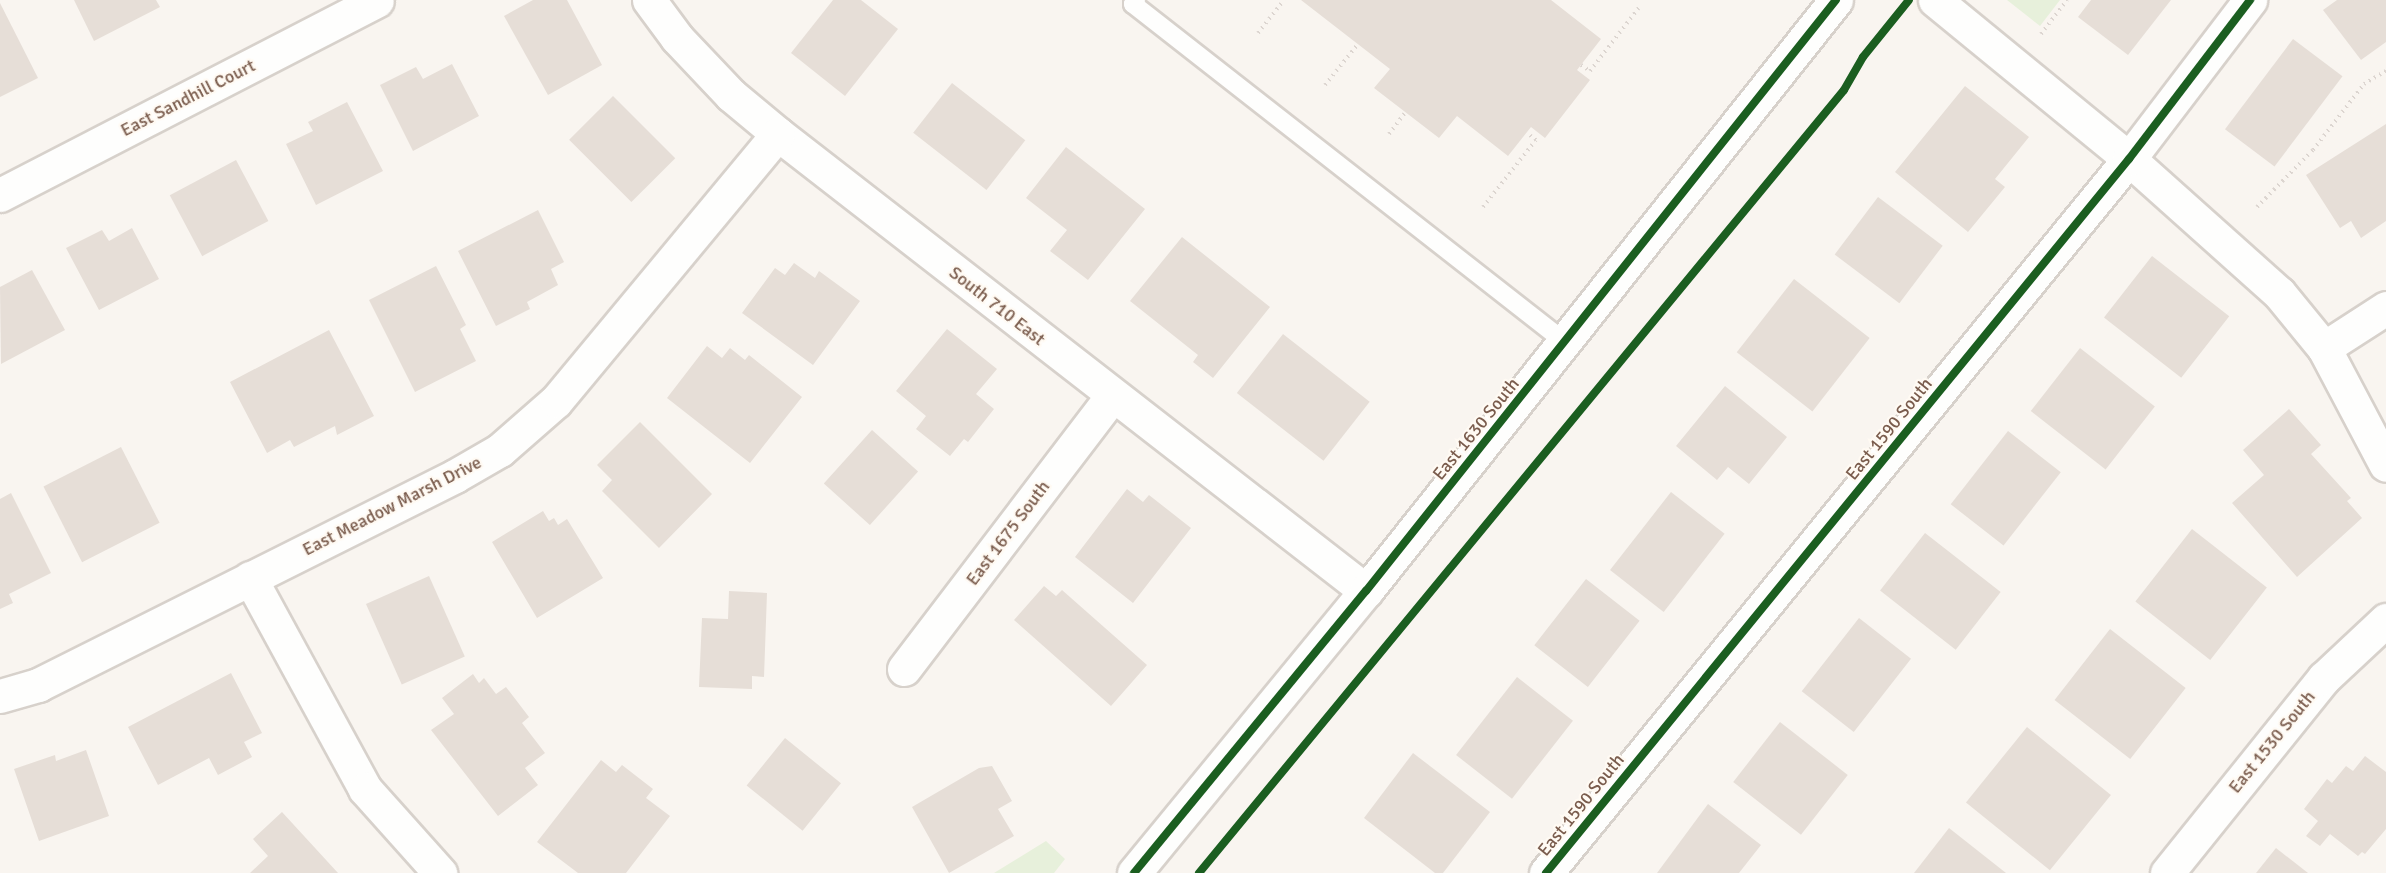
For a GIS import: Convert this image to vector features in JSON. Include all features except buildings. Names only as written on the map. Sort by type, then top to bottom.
[{"type":"street","name":"East Sandhill Court","points":[[0,195],[377,0]]},
{"type":"street","name":"South 710 East","points":[[649,0],[678,38],[731,95],[778,134],[1112,396],[1366,591]]},
{"type":"street","name":"East 1630 South","points":[[1134,873],[1366,591],[1836,0]]},
{"type":"street","points":[[1935,0],[2129,159],[2279,293],[2324,348],[2386,465]]},
{"type":"street","name":"East 1590 South","points":[[1546,873],[2129,159],[2250,0]]},
{"type":"street","name":"East Meadow Marsh Drive","points":[[0,696],[38,685],[455,476],[500,450],[556,401],[778,134]]},
{"type":"street","points":[[2324,348],[2386,308]]},
{"type":"street","name":"East 1675 South","points":[[904,669],[1112,396]]},
{"type":"street","points":[[250,578],[365,789],[440,873]]},
{"type":"street","name":"East 1530 South","points":[[2167,873],[2324,678],[2386,620]]},
{"type":"lane","points":[[1136,0],[1133,4],[1564,342]]},
{"type":"path","points":[[1258,33],[1284,0]]},
{"type":"path","points":[[2041,34],[2067,0]]},
{"type":"path","points":[[1581,65],[1590,71],[1641,5]]},
{"type":"path","points":[[1325,85],[1358,44]]},
{"type":"path","points":[[2257,207],[2313,150],[2364,84],[2386,71]]},
{"type":"path","points":[[1389,134],[1406,113]]},
{"type":"path","points":[[1483,207],[1536,140],[1527,132]]},
{"type":"green space","points":[[2007,0],[2060,0],[2040,26]]},
{"type":"green space","points":[[1046,841],[1065,859],[1054,873],[994,873]]},
{"type":"cycle path","points":[[1134,873],[1366,591],[1836,0]]},
{"type":"cycle path","points":[[1199,873],[1844,90],[1863,57],[1909,0]]},
{"type":"cycle path","points":[[1546,873],[2129,159],[2250,0]]}]
